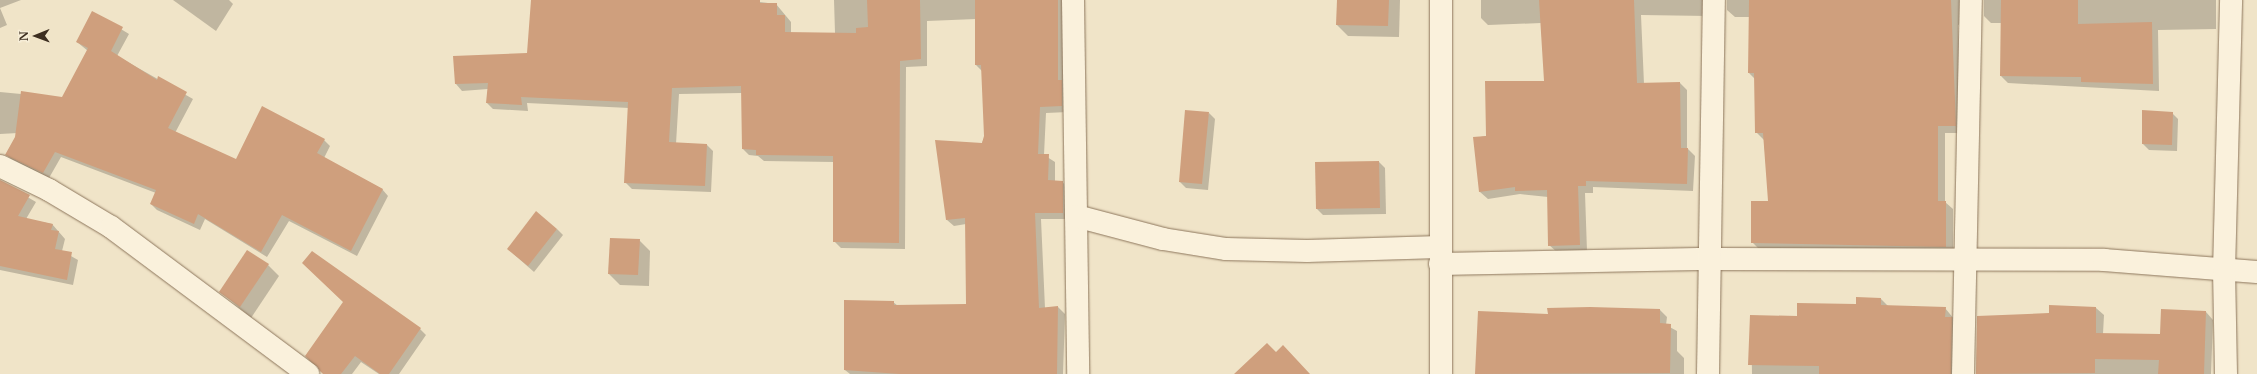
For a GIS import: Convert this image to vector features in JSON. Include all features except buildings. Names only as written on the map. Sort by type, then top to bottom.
[{"type":"street","points":[[1073,0],[1078,374]]},
{"type":"street","points":[[1441,0],[1441,374]]},
{"type":"street","points":[[1708,374],[1714,0]]},
{"type":"street","points":[[1963,374],[1971,0]]},
{"type":"street","points":[[2226,374],[2224,270],[2231,0]]},
{"type":"street","points":[[0,166],[49,190],[111,227],[308,374]]},
{"type":"street","points":[[1076,216],[1163,239],[1226,249],[1440,255],[1711,259],[2153,262],[2257,272]]}]
